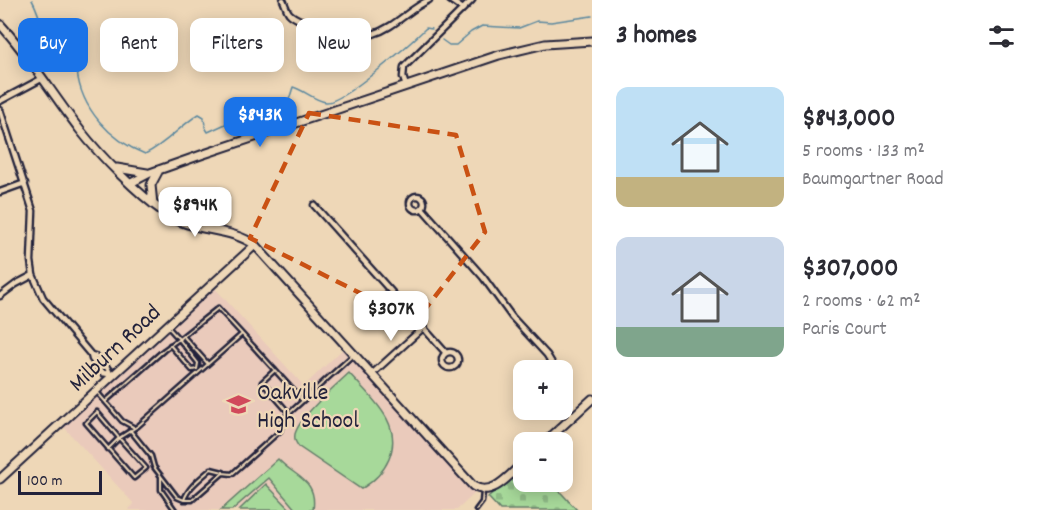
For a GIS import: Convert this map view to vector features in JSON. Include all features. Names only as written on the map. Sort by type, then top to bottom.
[{"type":"street","points":[[283,0],[287,10],[294,17],[361,36],[381,31],[429,0]]},
{"type":"street","points":[[450,0],[464,9]]},
{"type":"street","points":[[406,86],[404,67],[472,0]]},
{"type":"street","points":[[0,24],[80,130],[131,183],[167,215],[181,222],[240,236],[255,245],[470,483],[483,490],[497,486],[513,472]]},
{"type":"street","points":[[131,183],[150,173],[499,55],[531,47],[567,42],[592,42]]},
{"type":"street","points":[[0,100],[43,78]]},
{"type":"street","points":[[0,110],[33,211],[31,261],[33,275],[43,298],[91,355],[96,356],[110,370],[110,375]]},
{"type":"street","points":[[116,168],[150,173]]},
{"type":"street","points":[[153,204],[151,185],[159,170]]},
{"type":"street","points":[[0,192],[25,183]]},
{"type":"street","points":[[314,205],[446,353]]},
{"type":"street","points":[[422,208],[483,277],[512,317],[550,360]]},
{"type":"street","name":"Milburn Road","points":[[0,479],[110,375],[255,245]]},
{"type":"street","points":[[0,296],[33,275]]},
{"type":"street","points":[[372,374],[424,327]]},
{"type":"street","points":[[573,416],[592,399]]},
{"type":"street","points":[[556,432],[569,420]]},
{"type":"lane","points":[[106,401],[170,345],[218,308],[302,400]]},
{"type":"lane","points":[[166,325],[199,366],[194,371],[170,345]]},
{"type":"lane","points":[[108,449],[138,426],[242,334]]},
{"type":"lane","points":[[184,336],[208,364]]},
{"type":"lane","points":[[184,500],[186,493],[212,469],[232,474],[280,431],[284,418],[302,400],[355,355]]},
{"type":"lane","points":[[275,370],[262,382],[289,413]]},
{"type":"lane","points":[[95,390],[132,429],[151,456],[154,467],[177,497],[192,500],[223,472]]},
{"type":"lane","points":[[97,412],[120,438],[146,468],[134,478],[86,423],[97,412]]},
{"type":"lane","points":[[161,476],[161,490],[175,510]]},
{"type":"lane","points":[[476,510],[482,502],[483,490]]},
{"type":"highlighted area","points":[[309,113],[456,135],[485,232],[416,321],[250,238]]},
{"type":"shaded area","name":"Oakville High School","points":[[213,286],[304,386],[345,347],[475,493],[457,510],[128,510],[134,504],[62,425]]},
{"type":"green space","points":[[349,373],[383,412],[392,434],[392,446],[387,464],[377,477],[361,489],[299,447],[295,438],[298,427],[310,410]]},
{"type":"green space","points":[[278,459],[308,485],[314,500],[313,510],[296,510],[269,478],[232,510],[221,510]]},
{"type":"green space","points":[[513,474],[513,492],[560,492],[577,510],[500,510],[488,497]]},
{"type":"green space","points":[[266,484],[291,510],[239,510]]},
{"type":"waterway","points":[[32,0],[51,44],[77,71],[84,98],[99,121],[120,140],[145,154],[199,114],[204,117],[208,132],[232,121],[269,117],[283,111],[293,87],[322,101],[334,100],[377,71],[426,28],[432,29]]},
{"type":"waterway","points":[[442,40],[449,45],[456,45],[482,26],[519,28],[537,21],[551,22],[592,16]]},
{"type":"place","name":"Oakville High School","points":[[239,405]]}]
